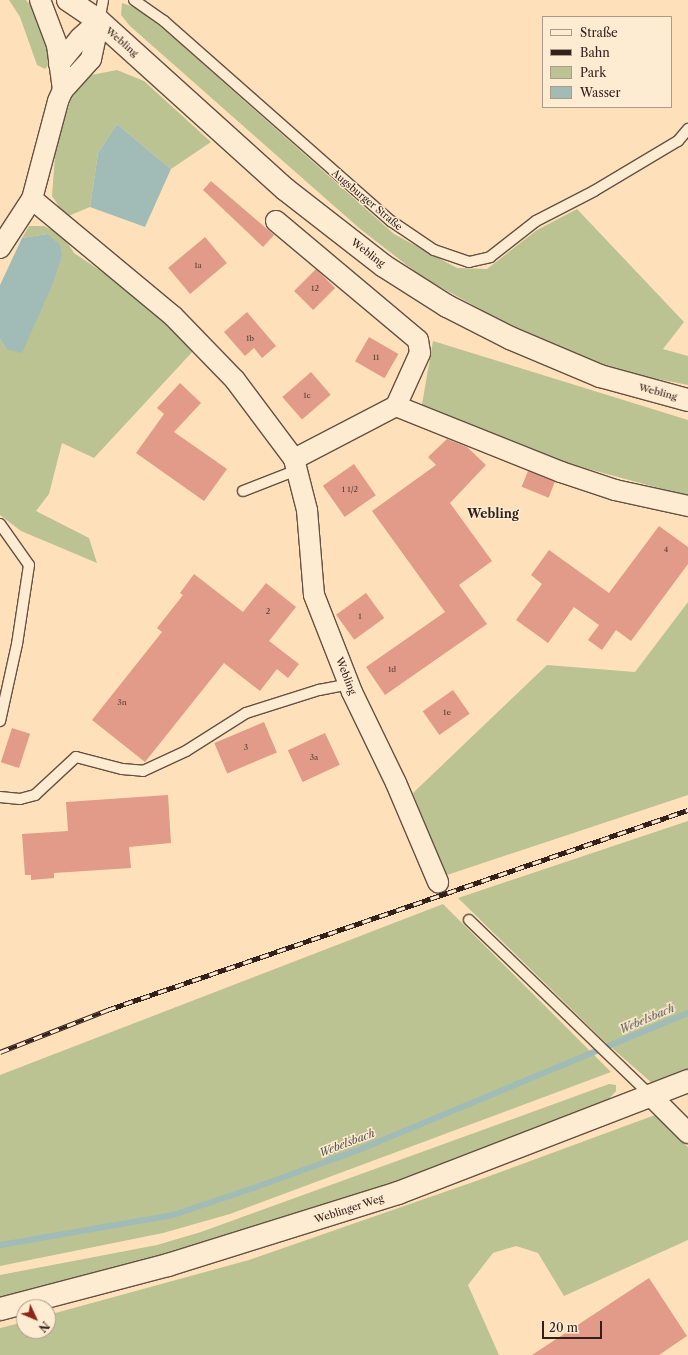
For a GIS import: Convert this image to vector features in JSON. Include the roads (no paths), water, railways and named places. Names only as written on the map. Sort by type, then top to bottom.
[{"type":"main road","points":[[68,0],[99,21]]},
{"type":"main road","name":"Webling","points":[[99,21],[285,189],[384,266],[447,306],[510,338],[600,376],[688,400]]},
{"type":"main road","name":"Weblinger Weg","points":[[0,1309],[168,1265],[398,1193],[688,1081]]},
{"type":"street","name":"Webling","points":[[0,248],[32,199],[63,90],[57,45],[40,0]]},
{"type":"street","name":"Webling","points":[[59,64],[80,38],[99,21]]},
{"type":"street","name":"Webling","points":[[63,90],[91,59],[99,21]]},
{"type":"street","name":"Webling","points":[[32,199],[173,316],[235,380],[296,465],[307,510],[314,595],[349,684],[396,783],[438,882]]},
{"type":"street","points":[[276,221],[418,340],[420,353],[417,365],[396,406],[296,465]]},
{"type":"street","points":[[396,406],[561,472],[615,490],[688,506]]},
{"type":"street","points":[[650,1095],[688,1133]]},
{"type":"lane","points":[[99,21],[103,0]]},
{"type":"lane","name":"Augsburger Straße","points":[[134,0],[164,21],[391,221],[434,250],[469,262],[490,257],[536,221],[594,191],[678,141],[688,129]]},
{"type":"lane","points":[[243,491],[296,465]]},
{"type":"lane","points":[[0,524],[29,565],[17,644],[0,721]]},
{"type":"lane","points":[[0,797],[20,799],[35,795],[76,757],[122,769],[143,771],[186,751],[246,713],[319,690],[349,684]]},
{"type":"lane","points":[[469,920],[650,1095]]},
{"type":"water","points":[[117,124],[171,169],[145,227],[90,207],[98,153]]},
{"type":"water","points":[[47,234],[60,245],[62,255],[53,283],[22,353],[6,349],[0,339],[0,285],[22,238]]},
{"type":"waterway","name":"Webelsbach","points":[[0,1245],[173,1215],[361,1149],[688,1013]]},
{"type":"railway","points":[[0,1052],[107,1010],[688,810]]},
{"type":"district","name":"Webling","points":[[493,514]]}]
